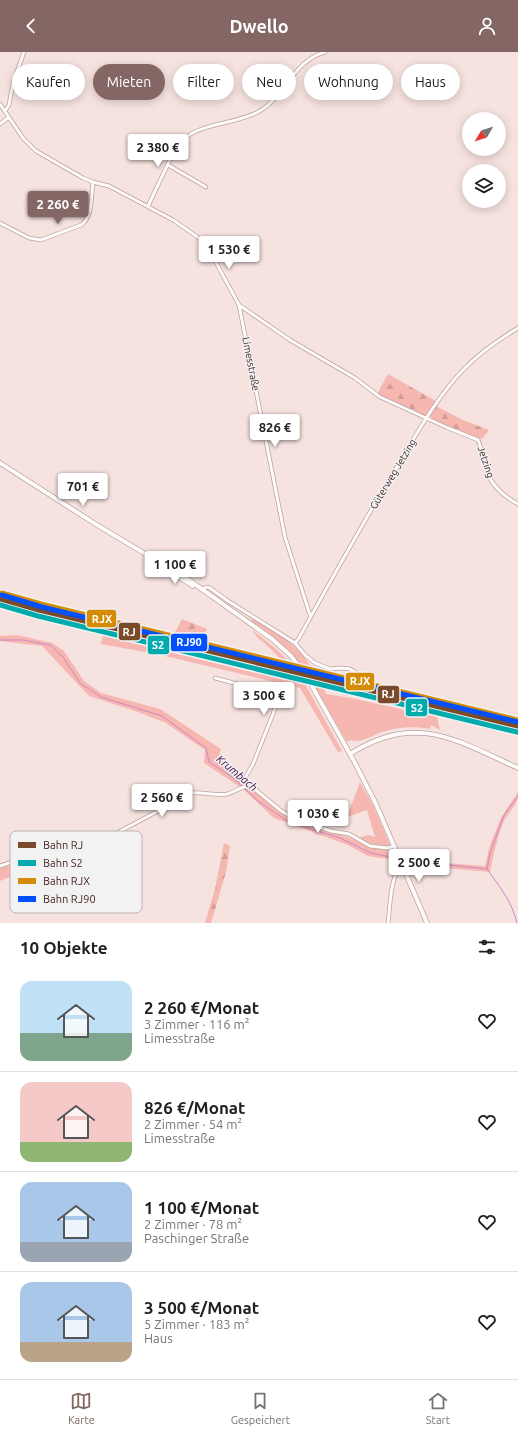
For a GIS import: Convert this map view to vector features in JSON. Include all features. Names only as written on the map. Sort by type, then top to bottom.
[{"type":"street","points":[[5,111],[9,104],[15,75],[24,52]]},
{"type":"street","points":[[148,206],[176,147],[186,137],[198,131],[249,116],[262,110],[273,100],[303,64],[311,57],[325,52]]},
{"type":"street","name":"Limesstraße","points":[[0,104],[23,138],[31,147],[80,176],[93,182],[109,186],[148,206],[187,229],[202,242],[216,261],[239,305],[285,537],[311,616]]},
{"type":"street","points":[[0,124],[9,117]]},
{"type":"street","points":[[168,165],[206,187]]},
{"type":"street","points":[[0,223],[29,238],[41,240],[81,225],[86,221],[89,214],[93,182]]},
{"type":"street","name":"Jetzing","points":[[239,305],[290,340],[355,378],[380,397],[426,419],[478,440],[492,482],[506,497],[518,504]]},
{"type":"street","name":"Güterweg Jetzing","points":[[295,643],[366,517],[448,386],[462,370],[486,349],[518,328]]},
{"type":"street","points":[[0,463],[159,563],[187,583],[202,590],[267,635],[291,656],[308,679],[376,804],[427,923]]},
{"type":"street","points":[[202,590],[206,587],[210,588],[295,643],[305,655],[315,663],[330,669],[350,669],[371,684],[518,720]]},
{"type":"street","points":[[215,678],[279,695],[253,764],[245,778],[246,785]]},
{"type":"street","points":[[350,754],[375,740],[394,734],[412,732],[431,733],[453,739],[518,768]]},
{"type":"street","points":[[120,831],[192,793],[203,792],[226,794],[246,785],[251,786],[280,810],[309,820],[317,826],[331,831],[349,834],[370,846],[388,848],[395,846]]},
{"type":"street","points":[[0,866],[10,863]]},
{"type":"street","points":[[388,923],[393,887],[398,870],[402,863]]},
{"type":"green space","points":[[388,374],[436,401],[426,416],[423,416],[377,394]]},
{"type":"green space","points":[[436,406],[463,420],[489,430],[482,439],[466,435],[434,420],[430,416]]},
{"type":"green space","points":[[253,618],[280,635],[296,648],[310,664],[315,674],[306,673],[295,657],[282,644],[251,621]]},
{"type":"green space","points":[[182,619],[207,629],[198,646],[171,640]]},
{"type":"green space","points":[[252,630],[276,648],[296,670],[289,668],[257,637]]},
{"type":"green space","points":[[104,631],[302,678],[342,751],[338,752],[300,688],[161,655],[101,644]]},
{"type":"green space","points":[[17,635],[52,643],[64,651],[84,681],[101,693],[160,709],[221,749],[218,759],[243,778],[242,781],[287,817],[348,837],[376,849],[392,850],[395,860],[368,856],[348,845],[274,818],[243,789],[204,763],[205,750],[166,723],[89,696],[42,646],[0,641],[0,636]]},
{"type":"green space","points":[[311,680],[322,683],[326,694],[437,717],[440,730],[431,725],[430,729],[400,728],[388,730],[362,740],[351,740],[347,742]]},
{"type":"green space","points":[[360,782],[373,805],[390,845],[389,846],[372,844],[358,838],[368,835],[375,837],[367,810],[347,817]]},
{"type":"green space","points":[[518,792],[515,805],[503,823],[495,847],[490,872],[412,865],[405,866],[401,856],[432,862],[485,866],[490,845],[501,818]]},
{"type":"green space","points":[[224,843],[230,846],[226,872],[211,923],[205,923],[215,889]]},
{"type":"green space","points":[[10,864],[10,877],[0,881],[0,867]]},
{"type":"waterway","name":"Krumbach","points":[[0,640],[23,640],[50,645],[63,657],[80,683],[101,697],[162,716],[206,748],[209,762],[231,776],[259,802],[289,822],[340,838],[371,853],[399,859]]},
{"type":"waterway","name":"Krumbach","points":[[402,860],[487,869],[490,853],[504,815],[518,796]]},
{"type":"waterway","points":[[487,869],[501,888],[512,907],[517,923]]},
{"type":"rail line","name":"RJX","points":[[2,593],[41,604],[518,720]]},
{"type":"rail line","name":"RJ90","points":[[2,595],[42,607],[518,722]]},
{"type":"rail line","name":"RJ","points":[[0,599],[39,610],[518,726]]},
{"type":"rail line","name":"S2","points":[[0,605],[38,616],[517,732]]}]
